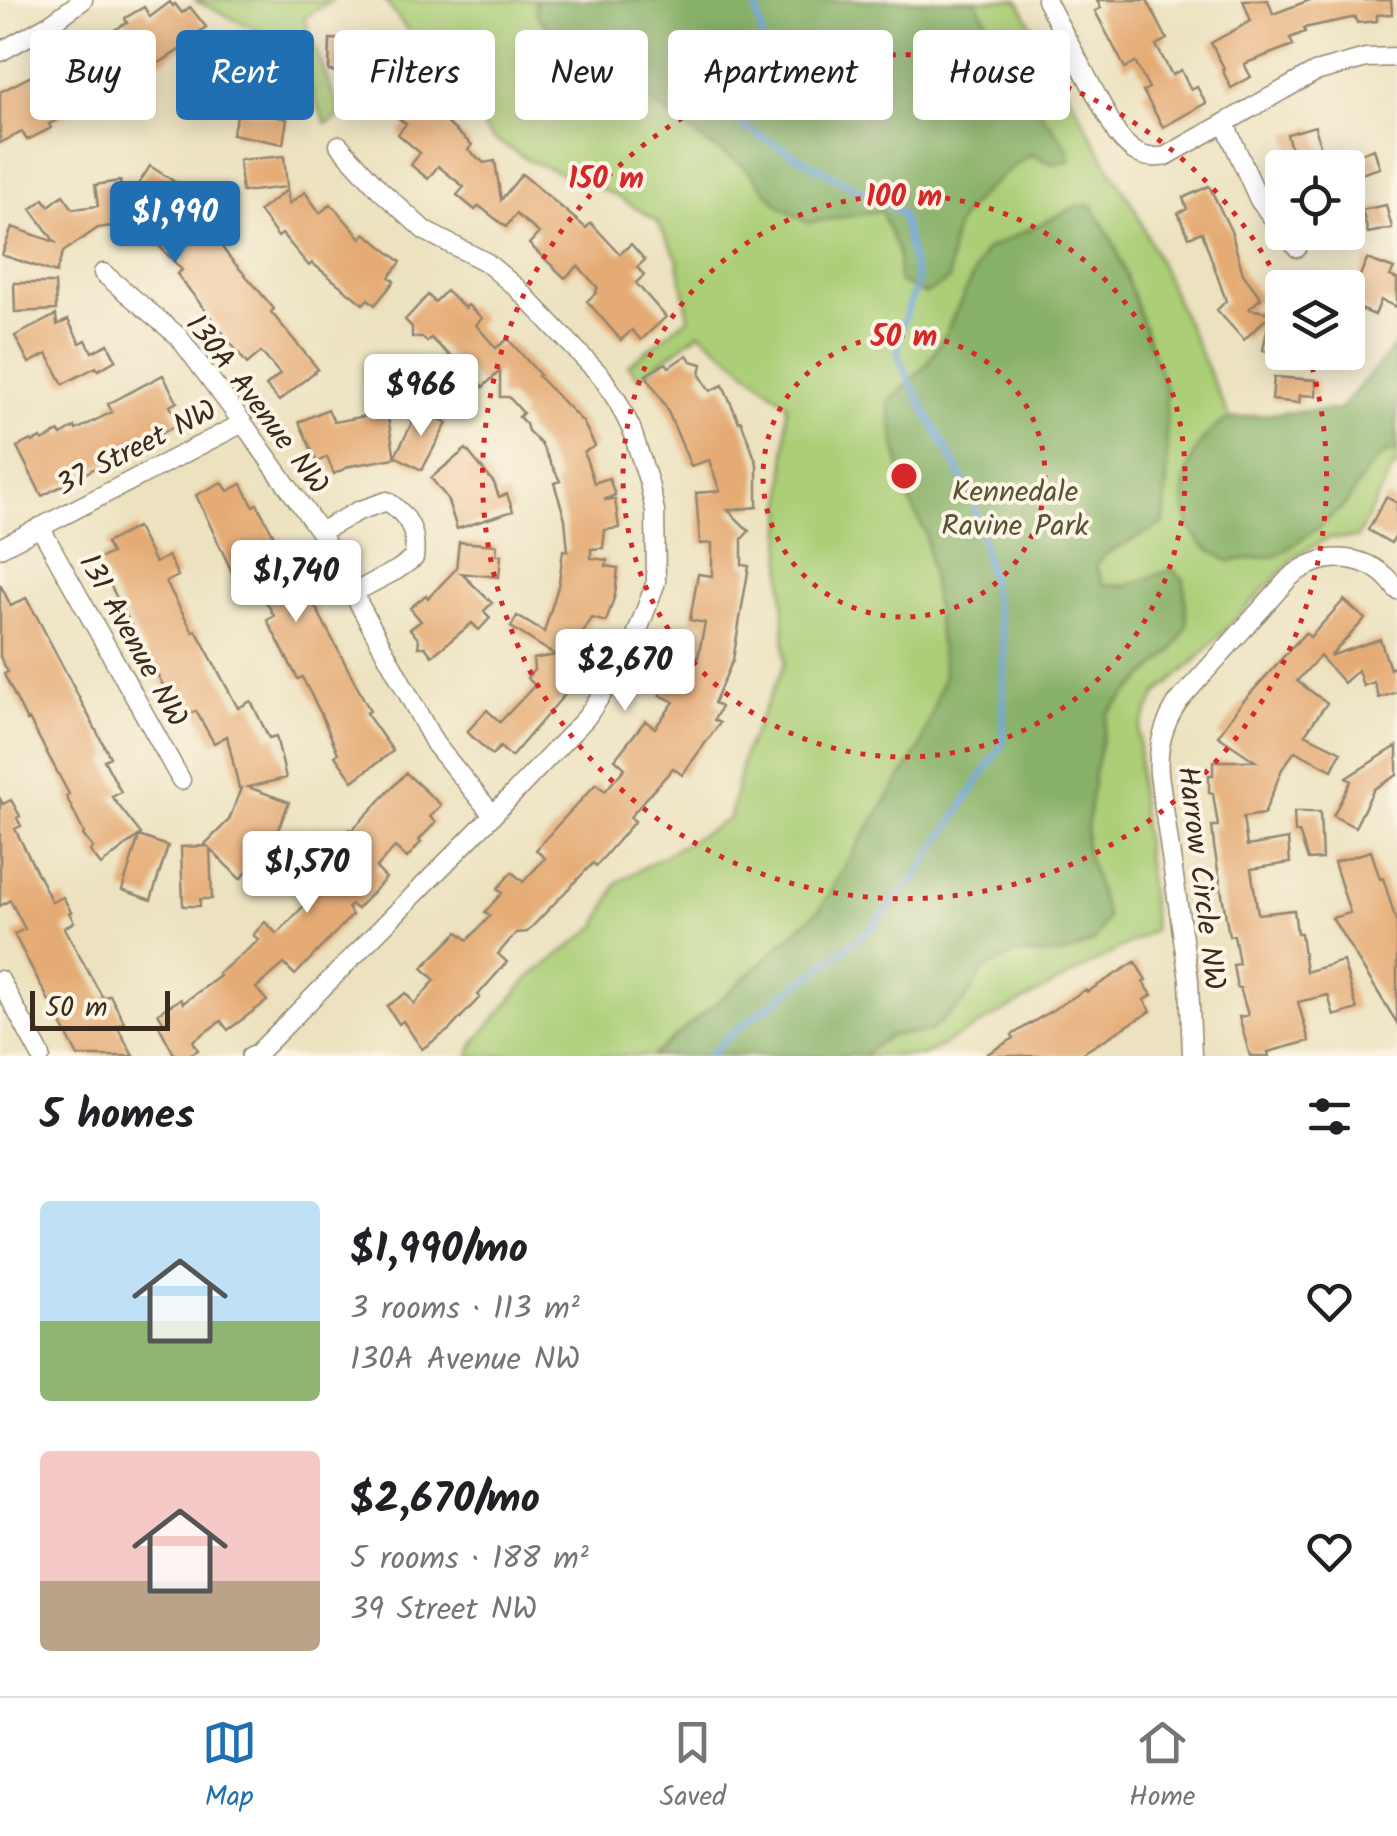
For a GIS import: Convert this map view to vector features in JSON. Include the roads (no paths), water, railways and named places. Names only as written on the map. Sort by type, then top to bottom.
[{"type":"street","points":[[0,52],[84,0]]},
{"type":"street","points":[[1046,0],[1118,134],[1134,152],[1147,158],[1166,156],[1325,68],[1366,58],[1397,56]]},
{"type":"street","points":[[1225,124],[1265,208]]},
{"type":"street","points":[[256,1055],[586,718],[630,652],[656,582],[655,511],[641,455],[618,402],[602,377],[518,290],[486,262],[425,231],[339,146]]},
{"type":"street","name":"130A Avenue NW","points":[[103,273],[178,336],[243,423],[320,532],[435,744],[494,815]]},
{"type":"street","name":"37 Street NW","points":[[0,548],[243,423]]},
{"type":"street","name":"130A Avenue NW","points":[[320,532],[358,511],[387,501],[402,512],[416,538],[414,558],[353,594]]},
{"type":"street","name":"131 Avenue NW","points":[[40,526],[181,780]]},
{"type":"street","name":"Harrow Circle NW","points":[[1192,1056],[1190,980],[1158,774],[1159,745],[1169,716],[1289,578],[1308,564],[1330,558],[1357,560],[1382,573],[1397,590]]},
{"type":"street","points":[[0,980],[41,1056]]},
{"type":"waterway","points":[[708,1056],[737,1029],[871,928],[918,875],[1003,743],[1004,647],[973,498],[898,354],[900,332],[917,282],[901,213],[740,122],[736,103],[764,45],[753,0]]},
{"type":"park label","name":"Kennedale Ravine Park","points":[[1015,508]]}]
